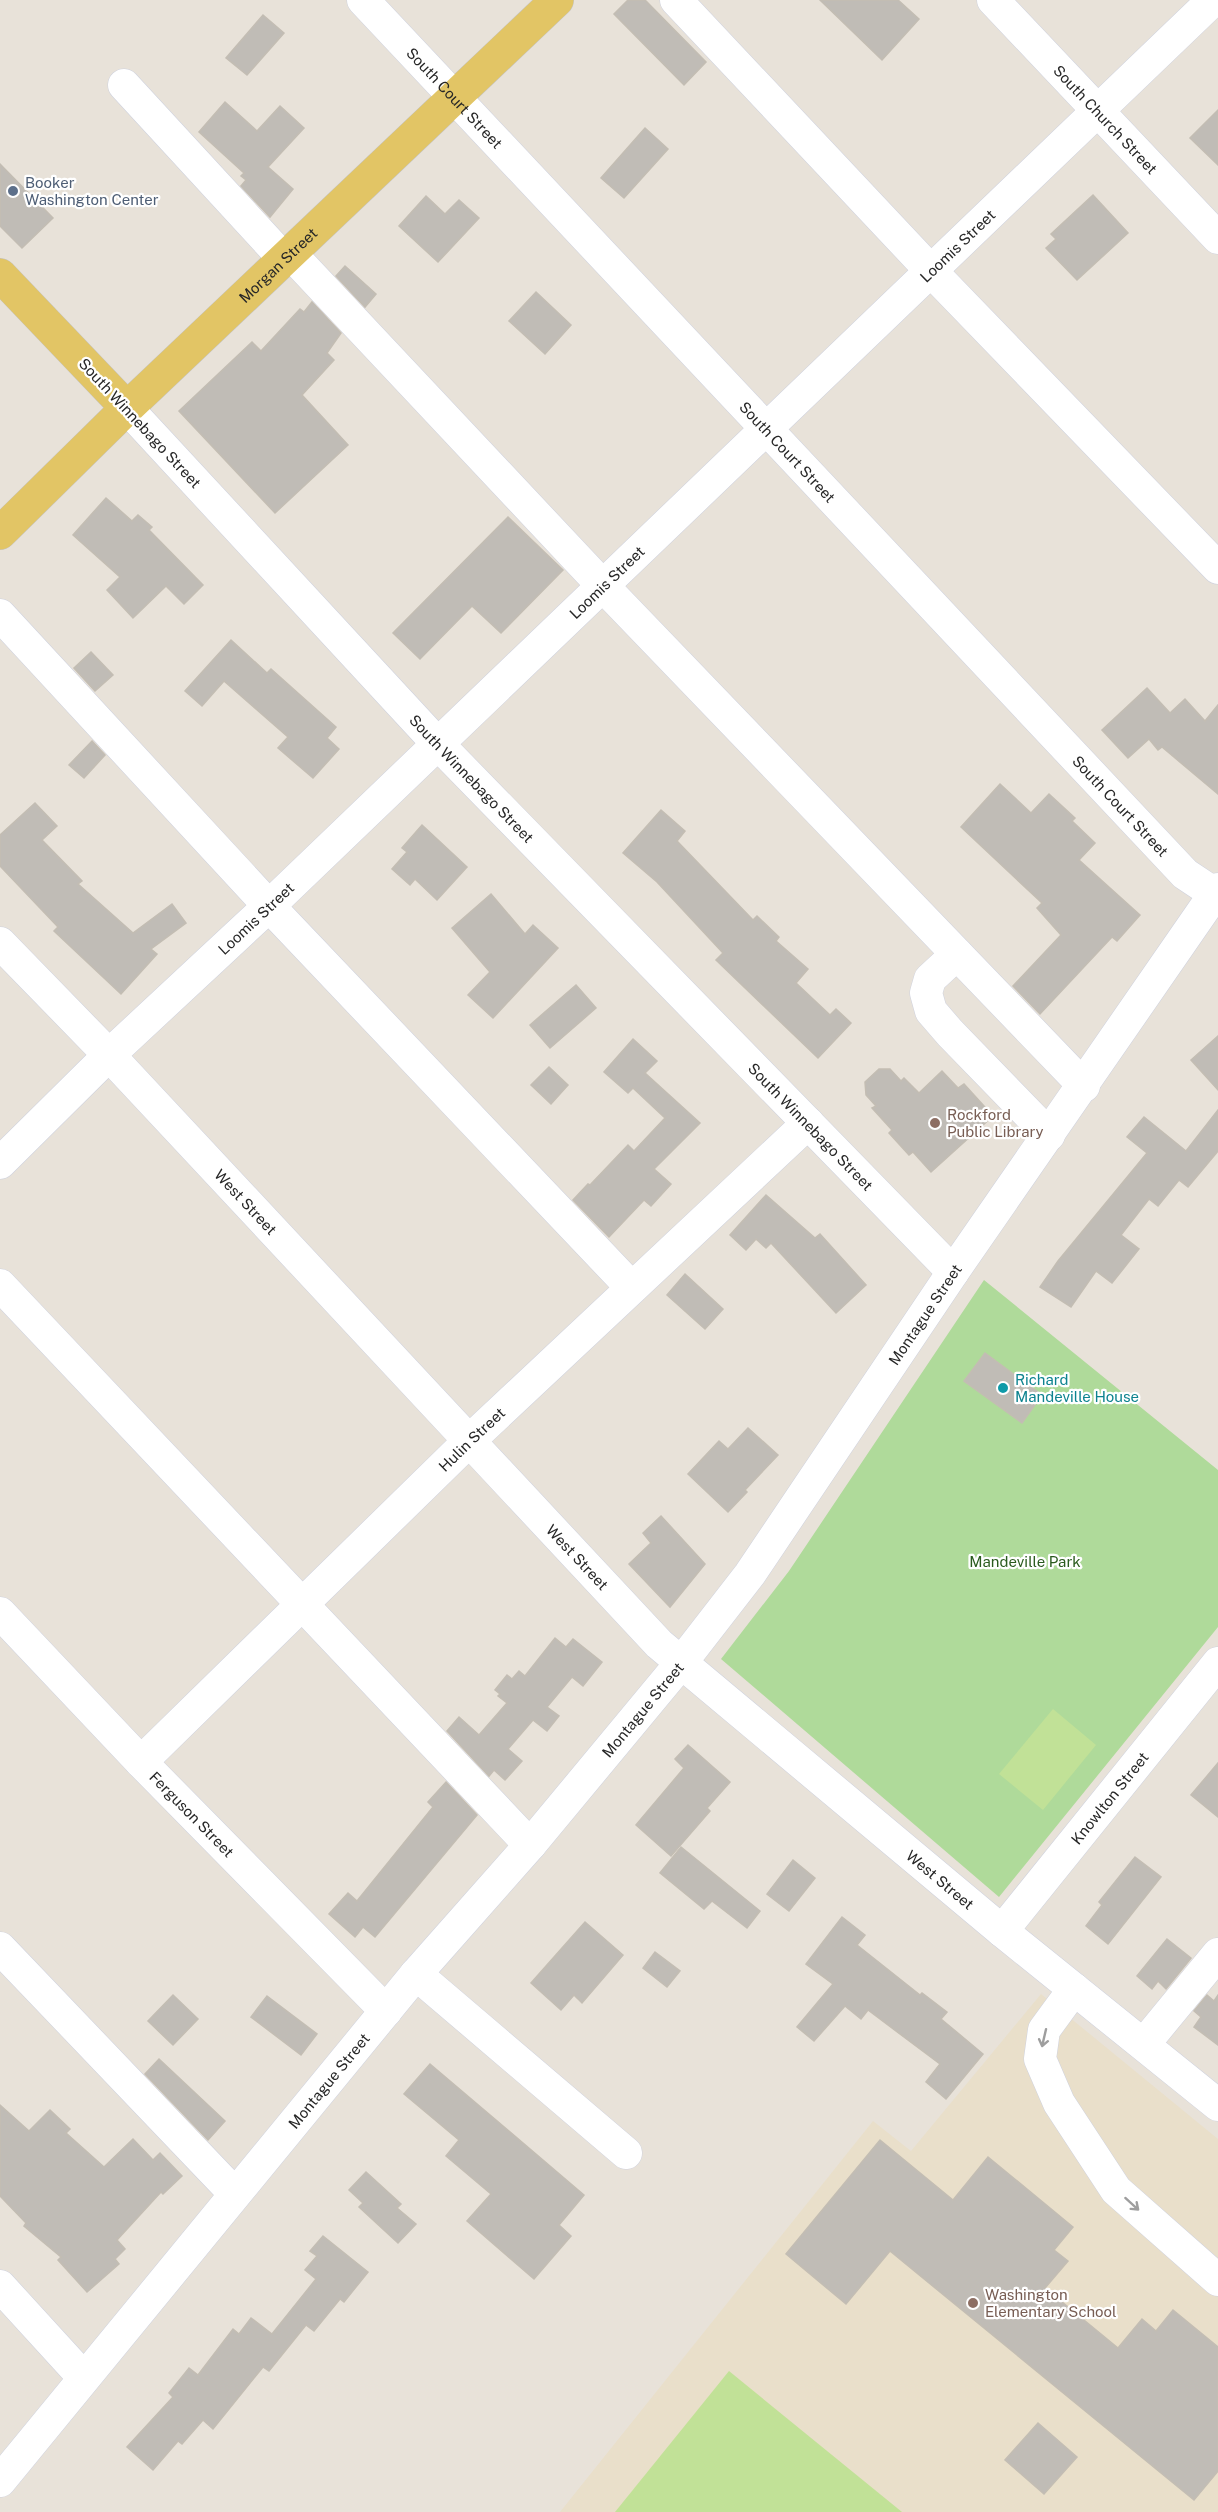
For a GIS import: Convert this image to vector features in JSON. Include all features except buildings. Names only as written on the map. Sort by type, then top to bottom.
[{"type":"main road","name":"Morgan Street","points":[[0,533],[128,408],[557,0]]},
{"type":"main road","name":"South Winnebago Street","points":[[0,275],[128,408]]},
{"type":"street","name":"South Court Street","points":[[363,0],[1185,874],[1217,893]]},
{"type":"street","points":[[676,0],[931,271],[1218,568]]},
{"type":"street","name":"South Church Street","points":[[993,0],[1218,238]]},
{"type":"street","name":"Loomis Street","points":[[0,1163],[109,1055],[269,906],[1213,0]]},
{"type":"street","points":[[124,85],[1084,1086]]},
{"type":"street","name":"South Winnebago Street","points":[[128,408],[437,743],[954,1272]]},
{"type":"street","points":[[0,615],[269,906],[632,1287]]},
{"type":"street","name":"Montague Street","points":[[0,2481],[416,1974],[530,1845],[681,1663],[750,1574],[954,1272],[1217,893]]},
{"type":"street","name":"West Street","points":[[0,943],[109,1055],[659,1644],[1002,1931],[1218,2105]]},
{"type":"street","points":[[957,954],[930,979],[926,993],[931,1011],[950,1034],[1049,1135]]},
{"type":"street","name":"Hulin Street","points":[[141,1762],[470,1440],[808,1123]]},
{"type":"street","points":[[0,1285],[530,1845]]},
{"type":"street","name":"Ferguson Street","points":[[0,1613],[141,1762],[386,2011]]},
{"type":"street","name":"Knowlton Street","points":[[1002,1931],[1218,1663]]},
{"type":"street","points":[[0,1948],[235,2194]]},
{"type":"street","points":[[1144,2044],[1218,1954]]},
{"type":"street","points":[[416,1974],[626,2153]]},
{"type":"street","points":[[1074,1989],[1044,2030],[1040,2060],[1059,2103],[1116,2190],[1218,2280]]},
{"type":"street","points":[[0,2286],[84,2378]]},
{"type":"shaded area","name":"Washington Elementary School","points":[[1041,1994],[1218,2139],[1218,2512],[560,2512],[873,2121],[911,2151]]},
{"type":"green space","name":"Mandeville Park","points":[[984,1280],[1218,1470],[1218,1627],[999,1897],[721,1659],[789,1571]]},
{"type":"green space","points":[[1053,1709],[1096,1745],[1043,1810],[999,1774]]},
{"type":"green space","points":[[729,2371],[902,2512],[615,2512]]},
{"type":"place","name":"Booker Washington Center","points":[[13,191]]},
{"type":"place","name":"Rockford Public Library","points":[[935,1123]]},
{"type":"place","name":"Richard Mandeville House","points":[[1003,1388]]},
{"type":"place","name":"Washington Elementary School","points":[[973,2303]]}]
